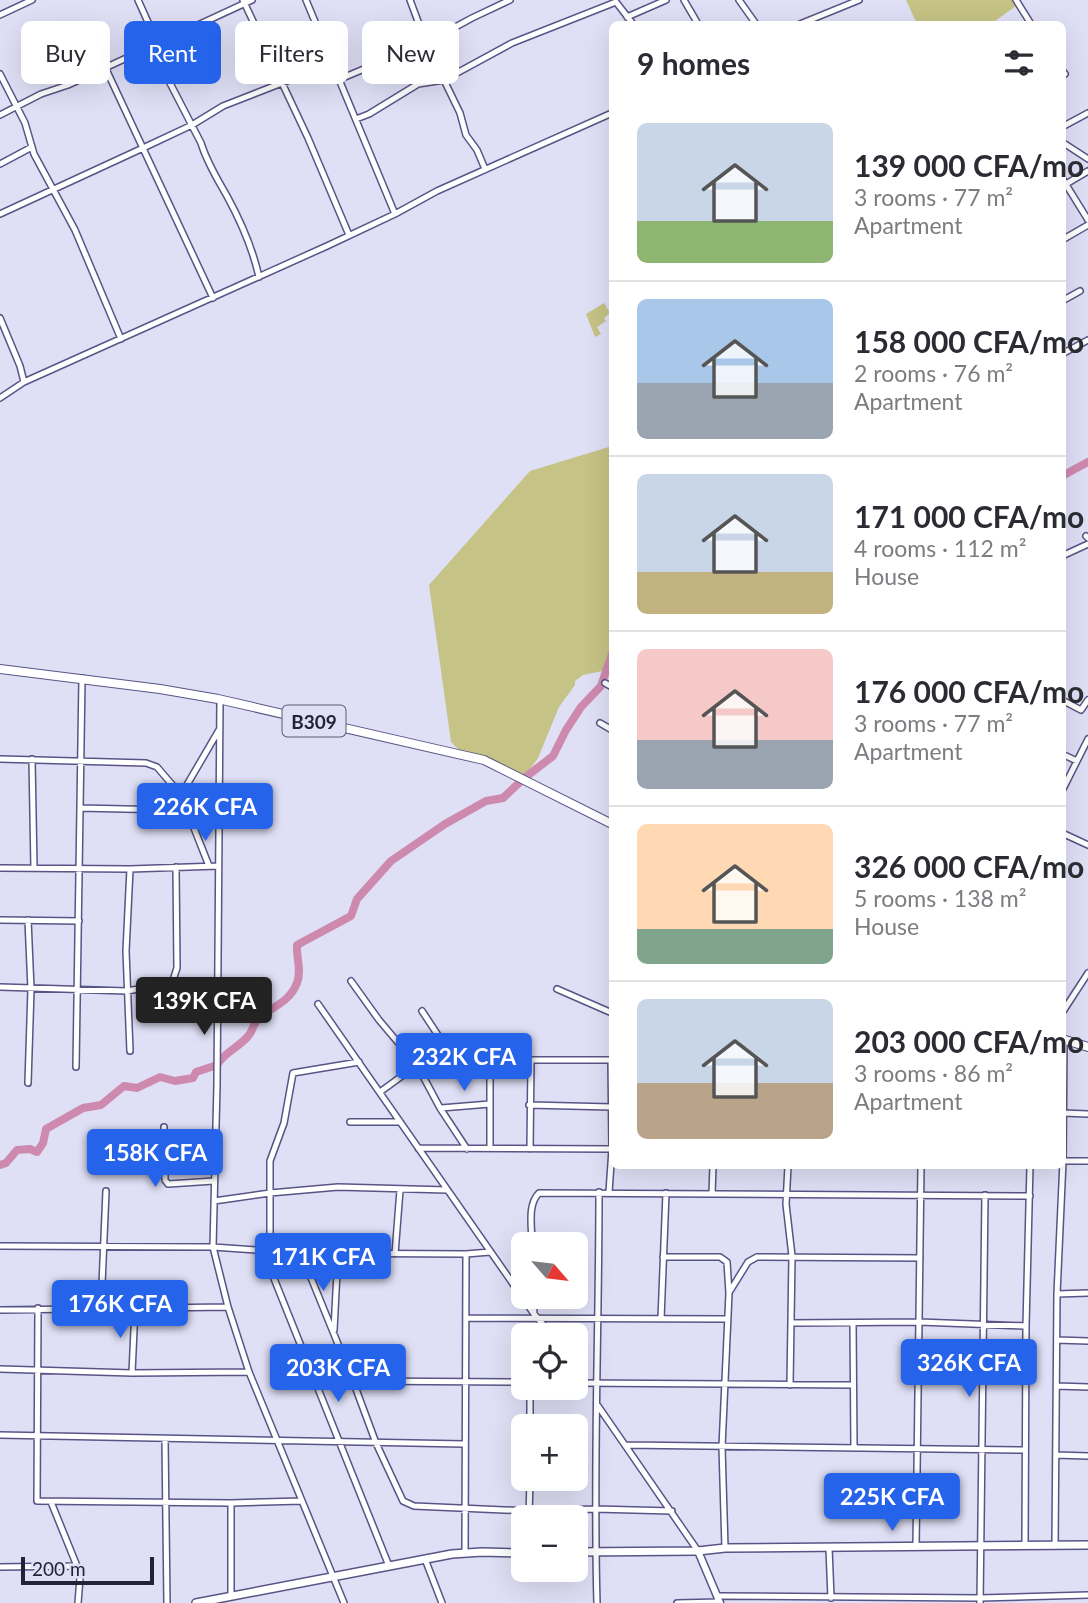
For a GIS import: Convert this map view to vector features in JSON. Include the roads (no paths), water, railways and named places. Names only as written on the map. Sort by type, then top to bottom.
[{"type":"main road","name":"B309","points":[[0,669],[82,678],[219,699],[484,760],[609,822]]},
{"type":"main road","points":[[1066,1040],[1088,1047]]},
{"type":"main road","points":[[588,1552],[1088,1545]]},
{"type":"main road","points":[[196,1603],[465,1552],[511,1553]]},
{"type":"street","points":[[138,0],[147,21]]},
{"type":"street","points":[[203,21],[253,0]]},
{"type":"street","points":[[306,0],[315,21]]},
{"type":"street","points":[[410,0],[418,21]]},
{"type":"street","points":[[459,26],[510,0]]},
{"type":"street","points":[[627,16],[666,0]]},
{"type":"street","points":[[684,0],[696,21]]},
{"type":"street","points":[[739,0],[754,21]]},
{"type":"street","points":[[807,21],[859,0]]},
{"type":"street","points":[[1016,0],[1029,21]]},
{"type":"street","points":[[0,15],[28,1]]},
{"type":"street","points":[[244,2],[253,21]]},
{"type":"street","points":[[459,72],[512,43],[616,2],[631,21]]},
{"type":"street","points":[[0,74],[24,123],[32,147],[75,230],[121,339]]},
{"type":"street","points":[[110,78],[213,298]]},
{"type":"street","points":[[0,115],[41,94],[70,84]]},
{"type":"street","points":[[171,84],[230,202],[259,277]]},
{"type":"street","points":[[0,214],[192,125],[223,106],[279,84]]},
{"type":"street","points":[[282,84],[349,235]]},
{"type":"street","points":[[342,84],[395,214]]},
{"type":"street","points":[[356,118],[369,114],[418,84]]},
{"type":"street","points":[[446,84],[460,113],[466,135],[477,150],[485,169]]},
{"type":"street","points":[[1066,125],[1088,113]]},
{"type":"street","points":[[0,398],[24,382],[259,277],[485,169],[609,114]]},
{"type":"street","points":[[1066,145],[1088,159]]},
{"type":"street","points":[[0,164],[32,147]]},
{"type":"street","points":[[1066,180],[1088,171]]},
{"type":"street","points":[[1066,184],[1088,220]]},
{"type":"street","points":[[1066,238],[1088,225]]},
{"type":"street","points":[[1066,299],[1080,291]]},
{"type":"street","points":[[0,318],[24,382]]},
{"type":"street","points":[[1066,352],[1088,340]]},
{"type":"street","points":[[1066,554],[1088,544]]},
{"type":"street","points":[[76,1067],[82,678]]},
{"type":"street","points":[[605,683],[609,685]]},
{"type":"street","points":[[219,699],[217,1085],[213,1247],[228,1307],[249,1372],[344,1603]]},
{"type":"street","points":[[1066,702],[1081,710],[1088,700]]},
{"type":"street","points":[[600,723],[609,728]]},
{"type":"street","points":[[80,808],[173,808],[219,730]]},
{"type":"street","points":[[1066,783],[1088,740]]},
{"type":"street","points":[[1066,756],[1077,761]]},
{"type":"street","points":[[0,759],[79,760],[151,764],[157,767],[181,795],[209,866]]},
{"type":"street","points":[[32,759],[34,868]]},
{"type":"street","points":[[1066,835],[1088,845]]},
{"type":"street","points":[[0,868],[130,869],[218,866]]},
{"type":"street","points":[[0,988],[127,991],[172,984],[177,968],[176,867]]},
{"type":"street","points":[[130,869],[126,951],[130,1051]]},
{"type":"street","points":[[0,920],[79,921]]},
{"type":"street","points":[[28,920],[31,989],[28,1083]]},
{"type":"street","points":[[1066,1007],[1088,973]]},
{"type":"street","points":[[351,981],[416,1065],[467,1149]]},
{"type":"street","points":[[557,989],[609,1012]]},
{"type":"street","points":[[318,1004],[543,1323]]},
{"type":"street","points":[[422,1012],[457,1064]]},
{"type":"street","points":[[530,1149],[531,1060]]},
{"type":"street","points":[[380,1092],[416,1065],[609,1060]]},
{"type":"street","points":[[359,1062],[293,1073],[284,1123],[270,1161],[267,1251],[388,1566]]},
{"type":"street","points":[[490,1062],[490,1149]]},
{"type":"street","points":[[440,1108],[490,1104]]},
{"type":"street","points":[[529,1105],[609,1107]]},
{"type":"street","points":[[1066,1113],[1088,1114]]},
{"type":"street","points":[[350,1122],[400,1122]]},
{"type":"street","points":[[164,1127],[165,1180],[168,1184],[214,1181]]},
{"type":"street","points":[[418,1148],[609,1149]]},
{"type":"street","points":[[1066,1161],[1088,1161]]},
{"type":"street","points":[[609,1192],[611,1169]]},
{"type":"street","points":[[712,1194],[713,1169]]},
{"type":"street","points":[[788,1169],[786,1194],[792,1256],[790,1385]]},
{"type":"street","points":[[915,1547],[921,1169]]},
{"type":"street","points":[[1025,1546],[1030,1169]]},
{"type":"street","points":[[1055,1546],[1057,1294],[1063,1169]]},
{"type":"street","points":[[214,1200],[338,1187],[447,1190]]},
{"type":"street","points":[[395,1254],[400,1190]]},
{"type":"street","points":[[101,1308],[106,1191]]},
{"type":"street","points":[[597,1603],[595,1509],[599,1192]]},
{"type":"street","points":[[532,1232],[533,1199],[540,1193],[1030,1196]]},
{"type":"street","points":[[661,1319],[666,1193]]},
{"type":"street","points":[[980,1600],[985,1195]]},
{"type":"street","points":[[0,1246],[213,1247],[301,1253],[491,1252]]},
{"type":"street","points":[[301,1253],[376,1443],[403,1501],[414,1506],[511,1512]]},
{"type":"street","points":[[334,1335],[338,1253]]},
{"type":"street","points":[[465,1552],[463,1508],[466,1254]]},
{"type":"street","points":[[663,1257],[725,1259],[729,1293],[722,1447],[725,1548]]},
{"type":"street","points":[[729,1293],[748,1262],[757,1257],[920,1258]]},
{"type":"street","points":[[1057,1294],[1088,1293]]},
{"type":"street","points":[[0,1310],[228,1307]]},
{"type":"street","points":[[38,1308],[37,1501],[302,1501]]},
{"type":"street","points":[[132,1373],[135,1308]]},
{"type":"street","points":[[536,1309],[537,1316]]},
{"type":"street","points":[[466,1318],[537,1316],[727,1319]]},
{"type":"street","points":[[791,1323],[919,1322],[1026,1326]]},
{"type":"street","points":[[853,1323],[854,1448]]},
{"type":"street","points":[[1057,1340],[1088,1341]]},
{"type":"street","points":[[0,1369],[132,1373],[249,1372]]},
{"type":"street","points":[[353,1381],[511,1382]]},
{"type":"street","points":[[588,1383],[853,1385]]},
{"type":"street","points":[[1057,1386],[1088,1387]]},
{"type":"street","points":[[598,1406],[698,1551],[719,1601]]},
{"type":"street","points":[[0,1434],[165,1440],[464,1444]]},
{"type":"street","points":[[165,1440],[167,1603]]},
{"type":"street","points":[[625,1445],[1025,1450]]},
{"type":"street","points":[[1056,1455],[1088,1456]]},
{"type":"street","points":[[51,1502],[77,1566],[80,1578],[78,1603]]},
{"type":"street","points":[[230,1596],[231,1503]]},
{"type":"street","points":[[588,1510],[672,1511]]},
{"type":"street","points":[[828,1548],[831,1598]]},
{"type":"street","points":[[425,1559],[442,1603]]},
{"type":"street","points":[[0,1567],[77,1566]]},
{"type":"street","points":[[1068,1595],[1068,1603]]},
{"type":"street","points":[[677,1603],[831,1598],[980,1600],[1088,1595]]},
{"type":"waterway","points":[[1066,474],[1088,462]]},
{"type":"waterway","points":[[527,776],[553,756],[581,707],[601,686],[609,663]]},
{"type":"waterway","points":[[0,1165],[6,1163],[17,1150],[30,1149],[37,1152],[43,1143],[46,1129],[83,1108],[101,1105],[124,1086],[137,1088],[160,1077],[175,1081],[193,1078],[196,1072],[217,1065],[251,1033],[258,1018],[282,1002],[294,989],[299,974],[297,945],[351,916],[357,899],[391,861],[445,824],[486,801],[503,798],[520,782]]}]
